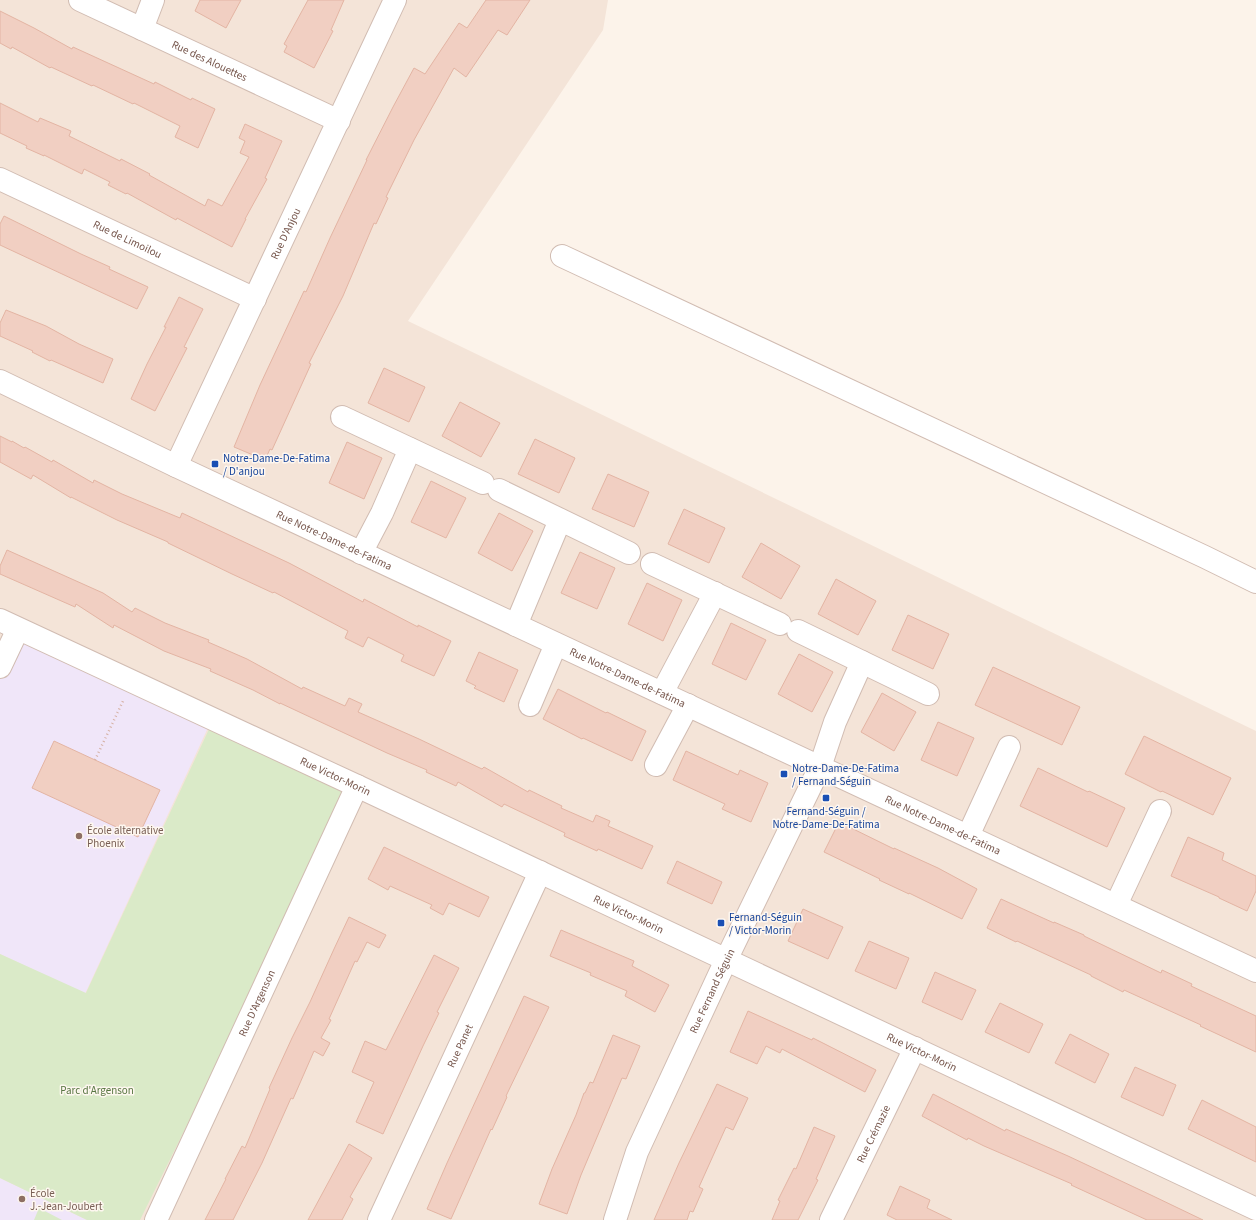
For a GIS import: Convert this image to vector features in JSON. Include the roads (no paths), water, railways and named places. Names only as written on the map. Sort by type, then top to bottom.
[{"type":"street","name":"Rue des Alouettes","points":[[80,0],[339,121]]},
{"type":"street","points":[[142,29],[153,0]]},
{"type":"street","name":"Rue D'Anjou","points":[[176,466],[395,0]]},
{"type":"street","name":"Rue de Limoilou","points":[[0,179],[255,299]]},
{"type":"street","points":[[562,256],[1256,582]]},
{"type":"street","name":"Rue Notre-Dame-de-Fatima","points":[[0,381],[176,466],[1255,969]]},
{"type":"street","points":[[342,417],[491,486],[629,553]]},
{"type":"street","points":[[361,552],[382,512],[410,449]]},
{"type":"street","points":[[516,625],[560,520]]},
{"type":"street","points":[[652,564],[789,627],[928,694]]},
{"type":"street","points":[[662,693],[715,594]]},
{"type":"street","points":[[0,667],[9,625]]},
{"type":"street","name":"Rue Victor-Morin","points":[[9,625],[357,786],[1256,1209]]},
{"type":"street","points":[[530,705],[556,644]]},
{"type":"street","name":"Rue Fernand Séguin","points":[[615,1220],[637,1152],[726,960],[820,767],[835,722],[862,662]]},
{"type":"street","points":[[656,765],[688,705]]},
{"type":"street","points":[[968,836],[1009,747]]},
{"type":"street","name":"Rue D'Argenson","points":[[156,1220],[357,786]]},
{"type":"street","points":[[1116,905],[1160,810]]},
{"type":"street","name":"Rue Panet","points":[[379,1220],[540,872]]},
{"type":"street","name":"Rue Crémazie","points":[[831,1220],[915,1048]]},
{"type":"place","name":"Notre-Dame-De-Fatima / D'anjou","points":[[215,464]]},
{"type":"place","name":"Notre-Dame-De-Fatima / Fernand-Séguin","points":[[784,774]]},
{"type":"place","name":"Fernand-Séguin / Notre-Dame-De-Fatima","points":[[826,798]]},
{"type":"place","name":"École alternative Phoenix","points":[[79,836]]},
{"type":"place","name":"Fernand-Séguin / Victor-Morin","points":[[721,923]]},
{"type":"place","name":"École J.-Jean-Joubert","points":[[22,1199]]},
{"type":"park label","name":"Parc d'Argenson","points":[[97,1090]]}]
